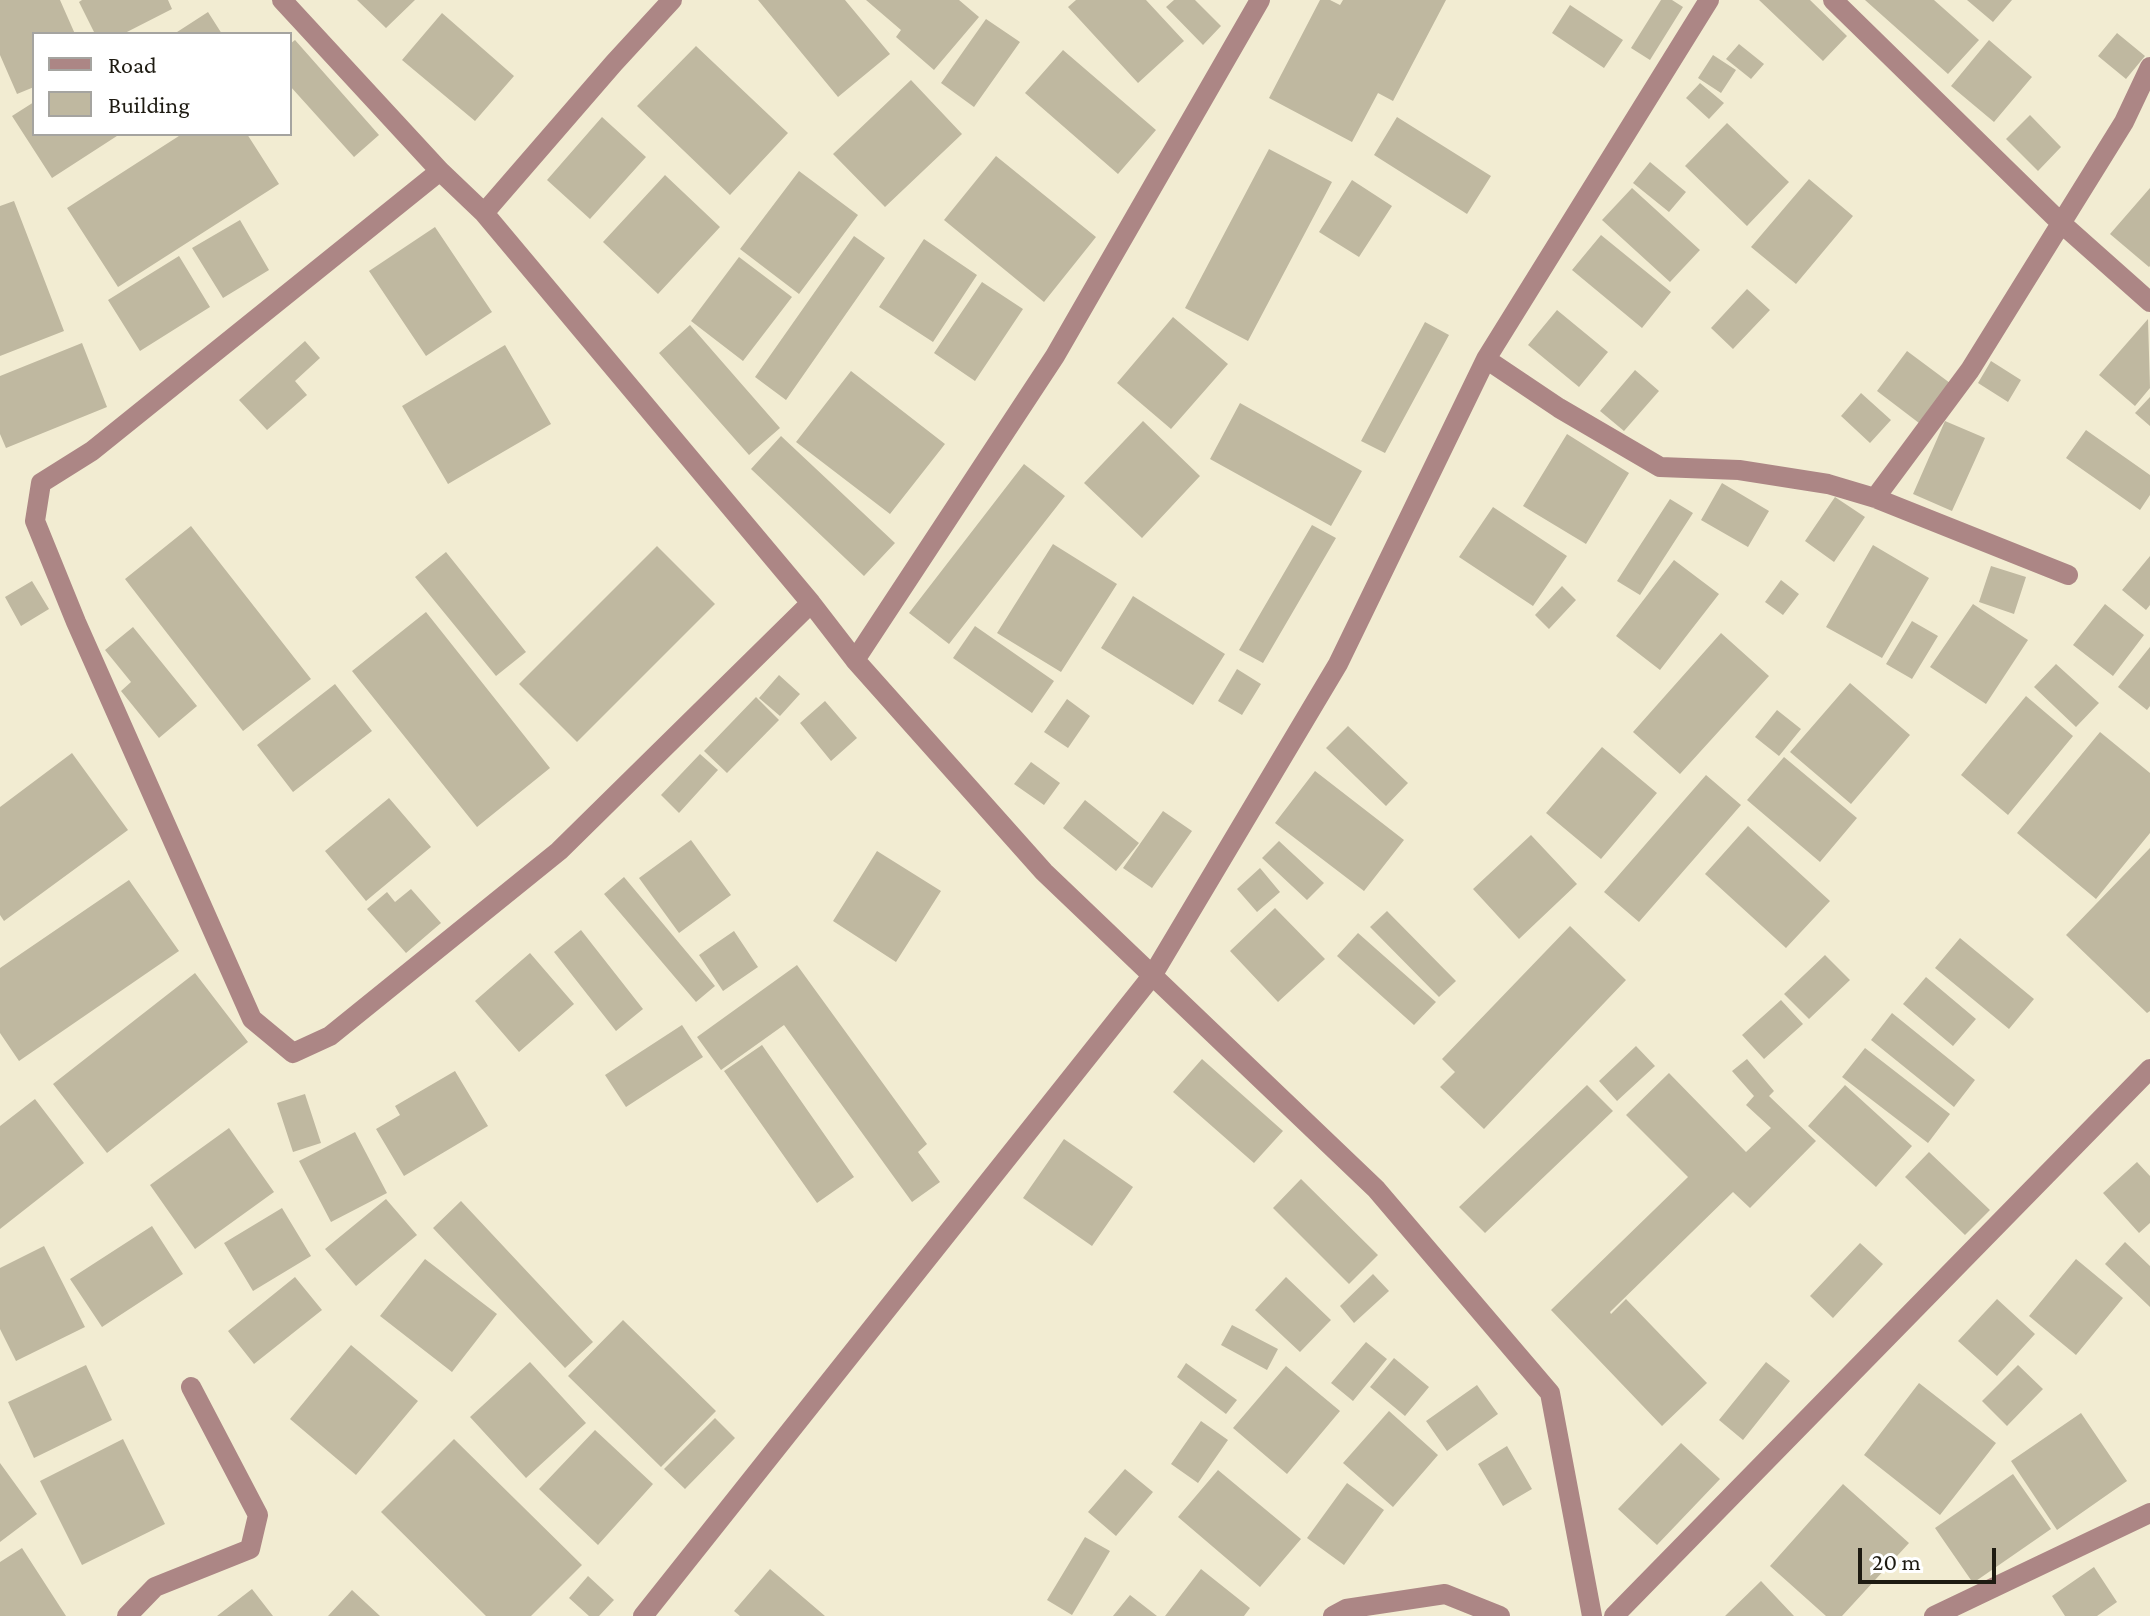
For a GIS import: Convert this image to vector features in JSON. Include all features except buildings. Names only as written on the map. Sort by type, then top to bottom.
[{"type":"street","points":[[282,0],[440,171],[484,213],[811,603],[855,660],[1044,872],[1376,1189],[1550,1393],[1592,1616]]},
{"type":"street","points":[[484,213],[672,0]]},
{"type":"street","points":[[855,660],[1055,356],[1260,0]]},
{"type":"street","points":[[643,1616],[1152,976],[1338,664],[1486,359],[1709,0]]},
{"type":"street","points":[[1833,0],[2061,223],[2150,302]]},
{"type":"street","points":[[1875,498],[1970,370],[2124,122],[2150,67]]},
{"type":"street","points":[[440,171],[92,451],[41,483],[35,521],[76,622],[252,1019],[293,1053],[330,1036],[559,851],[811,603]]},
{"type":"street","points":[[1486,359],[1559,408],[1660,467],[1739,470],[1828,484],[1875,498],[2068,575]]},
{"type":"street","points":[[1614,1616],[2150,1069]]},
{"type":"street","points":[[127,1616],[155,1587],[250,1549],[258,1515],[191,1387]]},
{"type":"street","points":[[1934,1616],[2150,1513]]},
{"type":"street","points":[[1333,1616],[1346,1609],[1445,1594],[1500,1616]]}]
